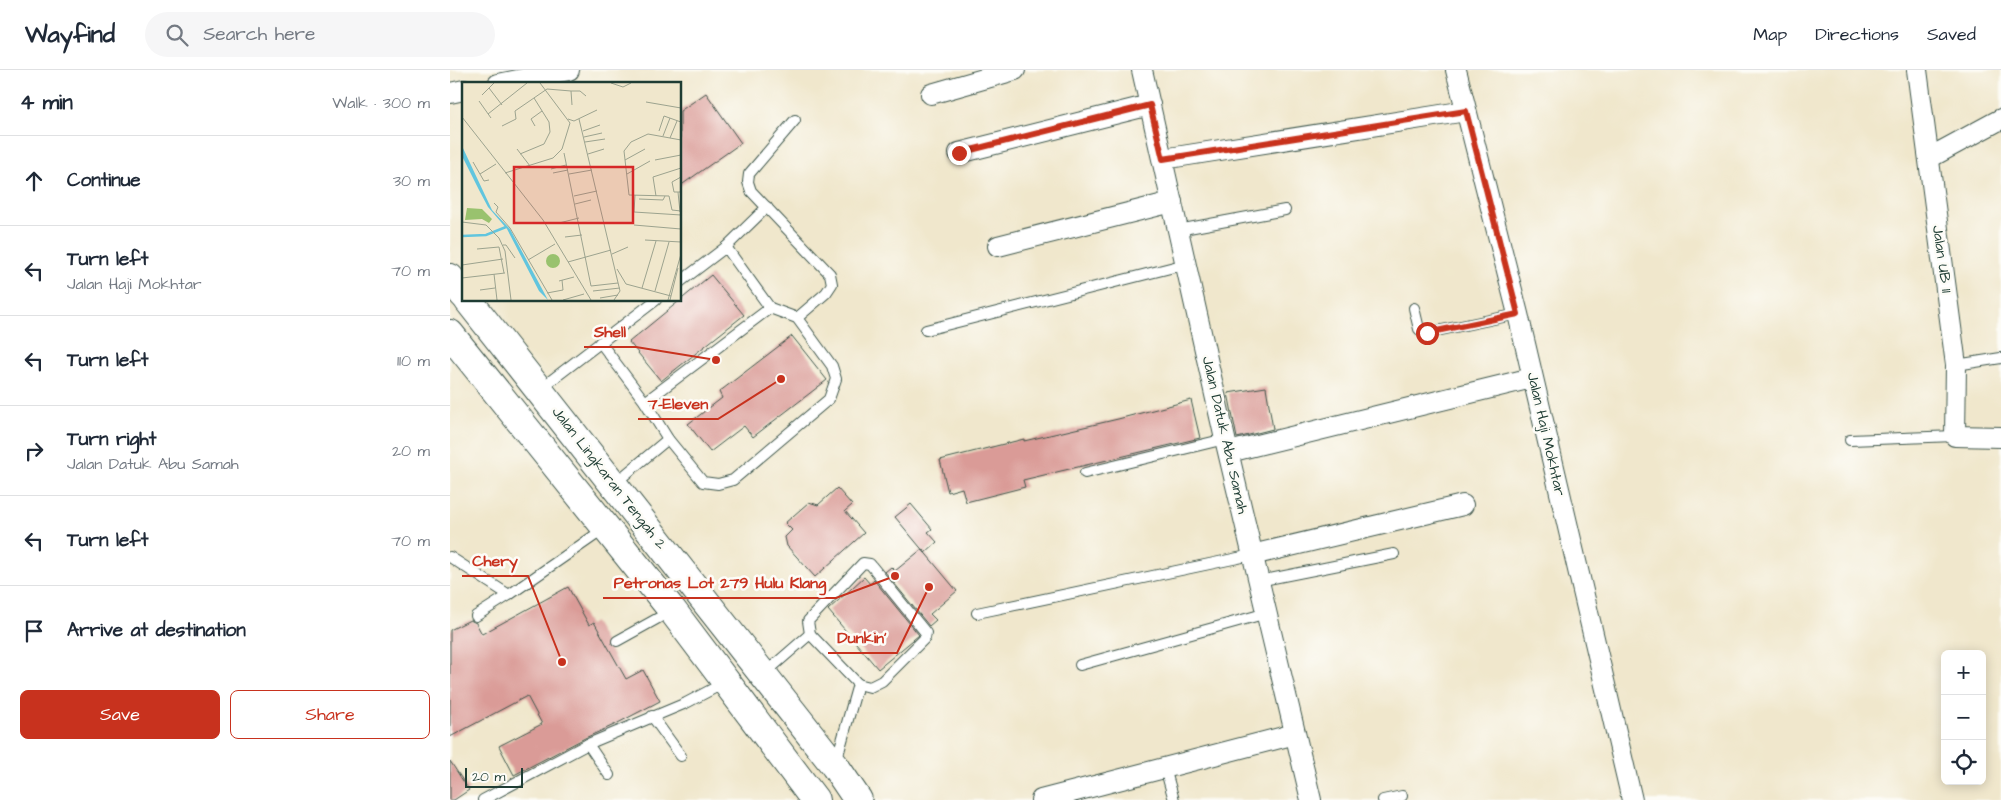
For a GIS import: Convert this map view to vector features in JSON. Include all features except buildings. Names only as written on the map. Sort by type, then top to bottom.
[{"type":"highway","points":[[450,278],[462,292]]},
{"type":"highway","name":"Jalan Lingkaran Tengah 2","points":[[469,301],[835,766],[858,800]]},
{"type":"highway","points":[[450,334],[672,610],[814,800]]},
{"type":"street","points":[[508,82],[569,70]]},
{"type":"street","points":[[931,94],[1015,70]]},
{"type":"street","name":"Jalan Datuk Abu Samah","points":[[1142,70],[1252,555],[1311,800]]},
{"type":"street","name":"Jalan Haji Mokhtar","points":[[1456,70],[1518,314],[1632,800]]},
{"type":"street","name":"Jalan UB 11","points":[[1917,70],[1956,365],[1962,436]]},
{"type":"street","points":[[959,153],[1150,105]]},
{"type":"street","points":[[1163,159],[1466,111]]},
{"type":"street","points":[[1929,158],[2001,119]]},
{"type":"street","points":[[998,246],[1172,202]]},
{"type":"street","points":[[1227,446],[1532,378]]},
{"type":"street","points":[[1962,436],[2001,437]]},
{"type":"street","points":[[1252,555],[1462,505]]},
{"type":"street","points":[[1041,800],[1295,734]]},
{"type":"lane","points":[[795,120],[749,174],[748,182],[751,191],[830,274],[832,284],[826,293],[797,318]]},
{"type":"lane","points":[[681,281],[726,247],[767,207]]},
{"type":"lane","points":[[1178,230],[1285,210]]},
{"type":"lane","points":[[600,342],[645,402],[668,439],[703,482],[718,484],[733,480],[828,399],[836,379],[832,366],[797,318],[770,308],[726,247]]},
{"type":"lane","points":[[926,330],[1186,264]]},
{"type":"lane","points":[[540,390],[655,301]]},
{"type":"lane","points":[[645,402],[770,308]]},
{"type":"lane","points":[[1414,308],[1419,329],[1427,333],[1518,314]]},
{"type":"lane","points":[[1956,365],[2001,358]]},
{"type":"lane","points":[[1850,440],[1962,436]]},
{"type":"lane","points":[[614,484],[668,439]]},
{"type":"lane","points":[[1085,473],[1227,446]]},
{"type":"lane","points":[[476,616],[606,528]]},
{"type":"lane","points":[[1259,581],[1394,554]]},
{"type":"lane","points":[[977,613],[1252,555]]},
{"type":"lane","points":[[450,557],[509,595]]},
{"type":"lane","points":[[862,563],[870,564],[926,633],[925,638],[882,681],[870,687],[858,684],[810,634],[808,620],[862,563]]},
{"type":"lane","points":[[617,641],[672,610]]},
{"type":"lane","points":[[1080,665],[1267,613]]},
{"type":"lane","points":[[763,674],[810,634]]},
{"type":"lane","points":[[483,800],[588,744],[686,703],[725,682]]},
{"type":"lane","points":[[835,766],[858,684]]},
{"type":"lane","points":[[652,716],[681,756]]},
{"type":"lane","points":[[588,744],[609,775]]},
{"type":"lane","points":[[1165,768],[1174,800]]},
{"type":"lane","points":[[1383,800],[1402,796]]},
{"type":"place","name":"Shell","points":[[716,360]]},
{"type":"place","name":"7-Eleven","points":[[781,379]]},
{"type":"place","name":"Petronas Lot 279 Hulu Klang","points":[[895,576]]},
{"type":"place","name":"Dunkin'","points":[[929,587]]},
{"type":"place","name":"Chery","points":[[562,662]]},
{"type":"route","points":[[959,153],[1150,105],[1163,159],[1466,111],[1518,314],[1427,333]]}]
